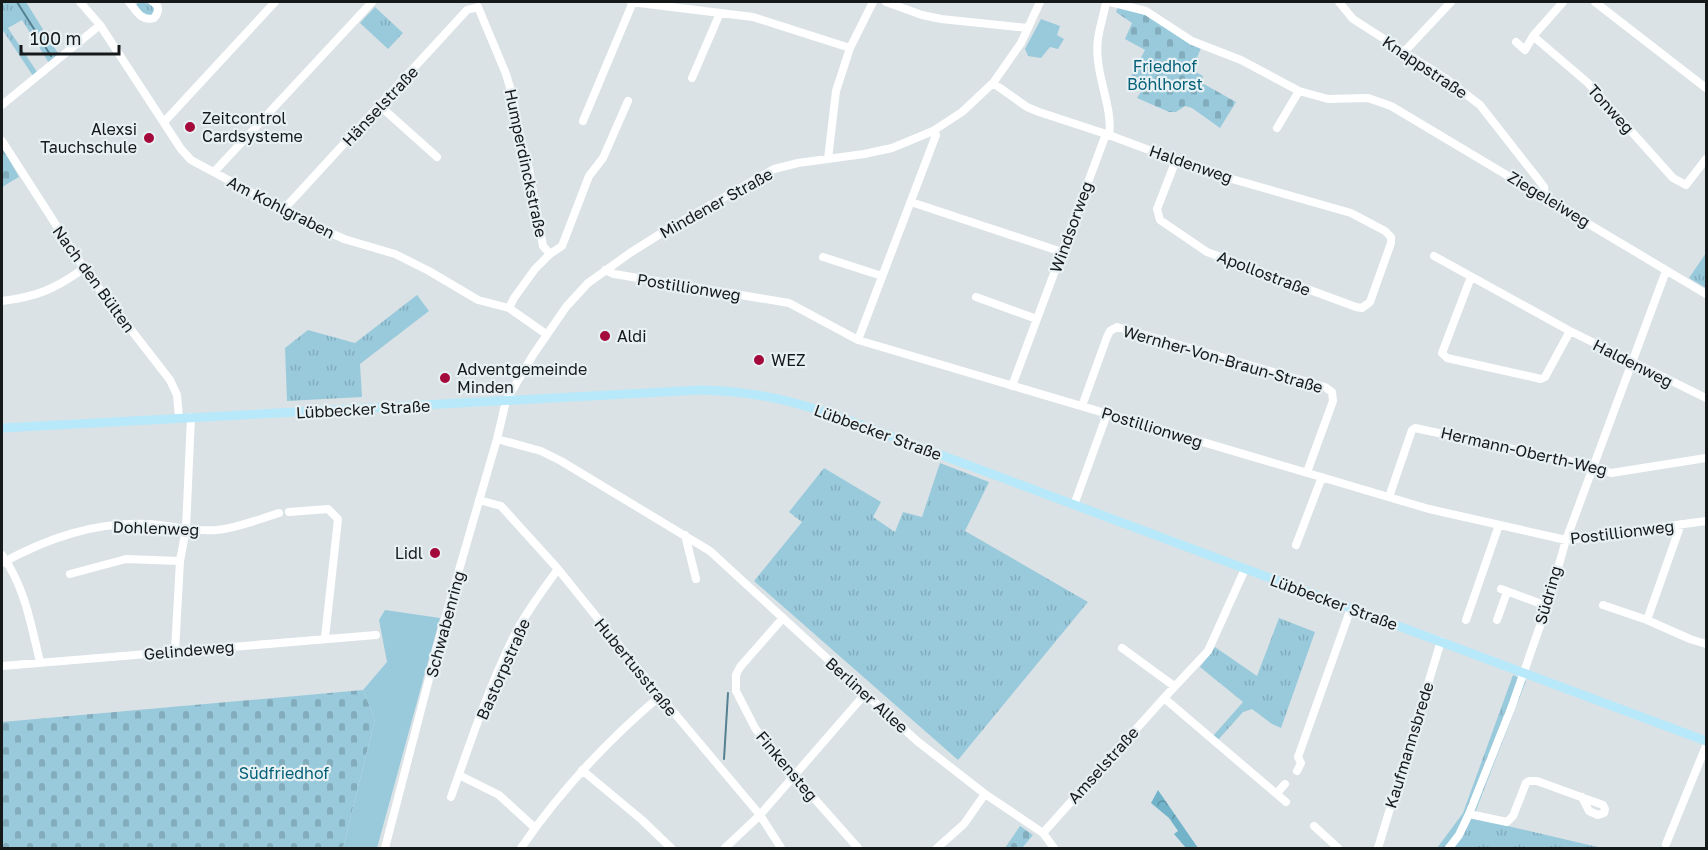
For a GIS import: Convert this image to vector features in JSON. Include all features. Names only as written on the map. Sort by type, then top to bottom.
[{"type":"main road","name":"Lübbecker Straße","points":[[2,428],[700,390],[736,391],[772,397],[807,405],[1707,741]]},
{"type":"street","name":"Am Kohlgraben","points":[[80,2],[100,25],[180,149],[191,160],[344,239],[395,254],[478,300],[509,308],[546,334]]},
{"type":"street","points":[[129,2],[146,19],[157,15],[158,3]]},
{"type":"street","points":[[164,122],[275,2]]},
{"type":"street","points":[[214,172],[372,2]]},
{"type":"street","points":[[465,2],[479,4]]},
{"type":"street","points":[[583,121],[632,2],[753,17],[850,48]]},
{"type":"street","points":[[828,159],[836,91],[850,48],[873,2]]},
{"type":"street","points":[[886,2],[921,15],[941,19],[1028,28]]},
{"type":"street","name":"Mindener Straße","points":[[506,401],[546,334],[576,295],[605,270],[668,229],[761,175],[785,165],[892,148],[933,131],[962,112],[993,83],[1010,62],[1040,2]]},
{"type":"street","name":"Ziegeleiweg","points":[[1108,2],[1146,11],[1192,41],[1241,60],[1299,91],[1328,99],[1368,98],[1391,106],[1707,294]]},
{"type":"street","name":"Windsorweg","points":[[1012,386],[1107,135],[1107,113],[1098,66],[1097,40],[1108,2]]},
{"type":"street","name":"Knappstraße","points":[[1339,2],[1353,19],[1445,78],[1479,105],[1544,187],[1545,197]]},
{"type":"street","points":[[1404,52],[1451,2]]},
{"type":"street","points":[[1516,42],[1526,50],[1533,36],[1563,2]]},
{"type":"street","points":[[1595,2],[1707,88]]},
{"type":"street","name":"Hänselstraße","points":[[284,209],[467,10],[479,4]]},
{"type":"street","name":"Humperdinckstraße","points":[[479,4],[506,74],[529,168],[543,246],[550,254],[535,269],[509,308]]},
{"type":"street","points":[[692,78],[720,13]]},
{"type":"street","points":[[2,105],[100,25]]},
{"type":"street","name":"Tonweg","points":[[1533,36],[1588,83],[1673,178],[1686,185],[1707,159]]},
{"type":"street","name":"Haldenweg","points":[[993,83],[1027,107],[1237,180],[1351,213],[1385,231],[1391,237]]},
{"type":"street","points":[[1277,128],[1299,91]]},
{"type":"street","points":[[550,254],[562,246],[589,176],[603,158],[628,100]]},
{"type":"street","points":[[380,106],[437,157]]},
{"type":"street","points":[[858,340],[936,135],[933,131]]},
{"type":"street","name":"Nach den Bülten","points":[[2,141],[83,269],[170,380],[177,394],[179,418]]},
{"type":"street","name":"Apollostraße","points":[[1176,160],[1157,209],[1160,220],[1207,252],[1335,300],[1356,307],[1367,306],[1391,247],[1391,237]]},
{"type":"street","points":[[911,202],[1062,252]]},
{"type":"street","name":"Haldenweg","points":[[1434,256],[1631,363],[1707,398]]},
{"type":"street","points":[[823,257],[882,276]]},
{"type":"street","points":[[2,301],[39,295],[62,285],[83,269]]},
{"type":"street","name":"Postillionweg","points":[[605,270],[614,274],[789,303],[858,340],[1430,510],[1566,540],[1707,521]]},
{"type":"street","name":"Südring","points":[[1449,849],[1469,814],[1524,672],[1566,540],[1666,271]]},
{"type":"street","points":[[1471,277],[1442,353],[1447,358],[1541,379],[1545,376],[1570,331]]},
{"type":"street","points":[[976,297],[1037,319]]},
{"type":"street","name":"Wernher-Von-Braun-Straße","points":[[1082,406],[1107,337],[1110,331],[1117,327],[1313,384],[1330,390],[1333,400],[1307,472]]},
{"type":"street","name":"Schwabenring","points":[[386,849],[443,625],[506,401]]},
{"type":"street","points":[[1074,505],[1107,414]]},
{"type":"street","points":[[175,651],[180,561],[186,529],[191,417]]},
{"type":"street","name":"Hermann-Oberth-Weg","points":[[1389,497],[1412,430],[1415,428],[1611,472],[1707,458]]},
{"type":"street","name":"Berliner Allee","points":[[496,439],[541,452],[561,461],[710,551],[917,741],[985,794],[1043,833],[1054,849]]},
{"type":"street","points":[[1296,545],[1322,477]]},
{"type":"street","name":"Hubertusstraße","points":[[479,500],[501,506],[558,569],[760,815],[781,849]]},
{"type":"street","points":[[289,512],[328,509],[338,519],[325,639]]},
{"type":"street","name":"Dohlenweg","points":[[3,560],[48,540],[86,529],[139,524],[217,530],[279,513]]},
{"type":"street","points":[[1647,620],[1681,524]]},
{"type":"street","points":[[1466,620],[1499,525]]},
{"type":"street","points":[[685,535],[696,579]]},
{"type":"street","points":[[70,574],[126,559],[180,561]]},
{"type":"street","points":[[3,560],[16,577],[26,604],[40,662]]},
{"type":"street","name":"Bastorpstraße","points":[[452,796],[483,710],[513,637],[558,569]]},
{"type":"street","name":"Amselstraße","points":[[1043,833],[1211,647],[1245,569]]},
{"type":"street","points":[[1497,620],[1504,590],[1546,606]]},
{"type":"street","points":[[1603,605],[1707,644]]},
{"type":"street","points":[[1297,771],[1301,763],[1298,757],[1299,752],[1351,608]]},
{"type":"street","name":"Finkensteg","points":[[783,618],[740,667],[736,691],[755,728],[858,849]]},
{"type":"street","name":"Gelindeweg","points":[[2,666],[376,635]]},
{"type":"street","name":"Kaufmannsbrede","points":[[1378,849],[1441,641]]},
{"type":"street","points":[[1122,648],[1174,686]]},
{"type":"street","points":[[725,849],[760,815],[865,694]]},
{"type":"street","points":[[521,849],[582,770],[619,731],[660,696]]},
{"type":"street","points":[[1164,698],[1286,802]]},
{"type":"street","points":[[1666,844],[1707,746]]},
{"type":"street","points":[[582,770],[642,820],[671,849]]},
{"type":"street","points":[[459,775],[499,795],[535,828]]},
{"type":"street","points":[[1469,814],[1507,822],[1513,816],[1526,783],[1532,780],[1582,797]]},
{"type":"street","points":[[1276,793],[1285,784]]},
{"type":"street","points":[[937,849],[964,824],[985,794]]},
{"type":"street","points":[[1314,826],[1338,849]]},
{"type":"green space","points":[[2,2],[26,2],[59,55],[49,63],[22,20],[8,28],[37,72],[33,76],[2,29]]},
{"type":"green space","points":[[139,2],[154,6],[155,11],[151,17],[144,15],[136,5]]},
{"type":"green space","name":"Friedhof Böhlhorst","points":[[1119,5],[1148,16],[1201,48],[1192,70],[1203,76],[1202,83],[1236,102],[1220,128],[1192,108],[1185,106],[1176,112],[1169,112],[1137,98],[1142,90],[1131,76],[1145,50],[1125,39],[1132,23],[1116,12]]},
{"type":"green space","points":[[375,7],[403,33],[388,49],[360,23]]},
{"type":"green space","points":[[1041,19],[1060,26],[1057,35],[1064,39],[1058,49],[1050,47],[1041,58],[1028,56],[1025,49]]},
{"type":"green space","points":[[2,147],[19,177],[2,187]]},
{"type":"green space","points":[[1706,253],[1706,288],[1689,278]]},
{"type":"green space","points":[[417,295],[429,311],[360,364],[362,397],[287,401],[285,348],[308,330],[355,343]]},
{"type":"green space","points":[[940,463],[989,482],[965,531],[1088,602],[958,760],[754,581],[802,522],[789,512],[824,468],[881,502],[873,517],[895,532],[903,512],[922,517]]},
{"type":"green space","points":[[385,610],[440,618],[377,848],[343,848],[375,719],[363,690],[387,662],[379,620]]},
{"type":"green space","points":[[1279,618],[1315,632],[1281,728],[1252,709],[1243,712],[1218,740],[1213,736],[1243,702],[1200,667],[1215,647],[1257,676]]},
{"type":"green space","points":[[1513,675],[1526,681],[1473,818],[1602,848],[1437,848],[1463,813]]},
{"type":"green space","name":"Südfriedhof","points":[[363,690],[375,719],[343,848],[2,848],[2,722]]},
{"type":"green space","points":[[1158,790],[1198,848],[1186,848],[1174,834],[1178,831],[1169,818],[1151,803]]},
{"type":"green space","points":[[1020,826],[1033,835],[1022,848],[1005,848]]},
{"type":"waterway","points":[[17,2],[51,56]]},
{"type":"waterway","points":[[724,759],[728,693]]},
{"type":"place","name":"Zeitcontrol Cardsysteme","points":[[190,127]]},
{"type":"place","name":"Alexsi Tauchschule","points":[[149,138]]},
{"type":"place","name":"Aldi","points":[[605,336]]},
{"type":"place","name":"WEZ","points":[[759,360]]},
{"type":"place","name":"Adventgemeinde Minden","points":[[445,378]]},
{"type":"place","name":"Lidl","points":[[435,553]]}]
